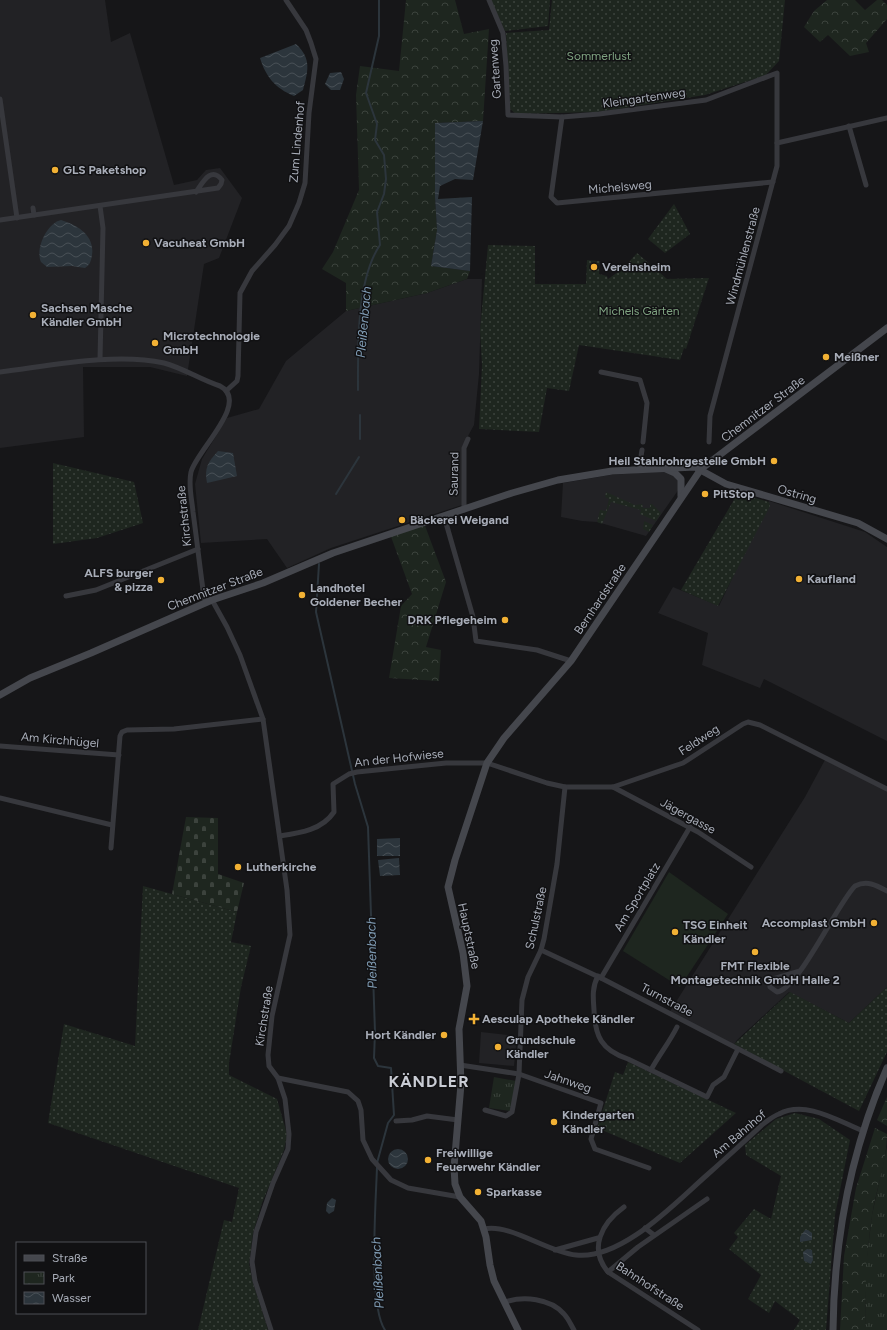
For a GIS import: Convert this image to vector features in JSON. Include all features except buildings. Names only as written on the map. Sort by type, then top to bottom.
[{"type":"street","name":"Zum Lindenhof","points":[[226,391],[237,382],[238,376],[240,293],[252,271],[275,245],[288,226],[299,203],[305,183],[309,113],[316,59],[312,43],[306,30],[286,0]]},
{"type":"street","name":"Gartenweg","points":[[489,0],[503,33],[508,115]]},
{"type":"street","name":"Kleingartenweg","points":[[508,115],[562,117],[599,114],[706,100],[777,73]]},
{"type":"street","name":"Windmühlenstraße","points":[[709,442],[710,416],[777,166],[777,73]]},
{"type":"street","points":[[0,99],[17,218]]},
{"type":"street","name":"Michelsweg","points":[[562,117],[552,191],[552,200],[556,203],[773,182]]},
{"type":"street","points":[[777,143],[887,118]]},
{"type":"street","points":[[850,126],[866,185]]},
{"type":"street","points":[[0,220],[174,197],[218,188],[222,184],[222,180],[219,176],[213,174],[208,176],[196,192]]},
{"type":"street","points":[[100,206],[103,228],[105,285],[101,301],[100,360]]},
{"type":"street","points":[[33,208],[34,215]]},
{"type":"street","name":"Chemnitzer Straße","points":[[0,696],[30,678],[209,601],[270,580],[333,553],[512,493],[558,480],[612,472],[689,466],[701,469],[887,328]]},
{"type":"street","points":[[0,372],[100,360],[163,363],[185,370],[220,386],[226,391]]},
{"type":"street","points":[[33,361],[34,368]]},
{"type":"street","points":[[601,372],[640,380],[647,403],[643,442]]},
{"type":"street","name":"Kirchstraße","points":[[226,391],[230,398],[229,409],[195,462],[190,473],[190,485],[204,598],[209,601],[227,628],[240,655],[263,718],[287,890],[290,935],[269,1036],[270,1066],[278,1078],[285,1099],[289,1134],[288,1149],[272,1183],[256,1232],[252,1262],[255,1281],[271,1330]]},
{"type":"street","name":"Saurand","points":[[464,510],[464,448],[468,439]]},
{"type":"street","points":[[639,469],[642,450]]},
{"type":"street","points":[[663,468],[678,475],[682,484],[681,496]]},
{"type":"street","name":"Bernhardstraße","points":[[571,661],[681,496],[701,469]]},
{"type":"street","name":"Ostring","points":[[701,469],[726,484],[858,524],[887,539]]},
{"type":"street","points":[[444,516],[473,617],[476,641],[537,650],[571,661]]},
{"type":"street","points":[[66,596],[96,590],[198,549]]},
{"type":"street","name":"Hauptstraße","points":[[518,1330],[494,1281],[484,1229],[478,1216],[460,1197],[455,1184],[454,1167],[458,1120],[460,1065],[459,1030],[466,994],[466,973],[448,887],[455,860],[487,763],[504,738],[571,661]]},
{"type":"street","points":[[111,848],[120,736],[122,732],[127,730],[174,729],[263,718]]},
{"type":"street","name":"Feldweg","points":[[487,763],[548,784],[565,787],[613,786],[683,763],[735,728],[748,722],[760,726],[887,788]]},
{"type":"street","name":"Am Kirchhügel","points":[[0,746],[119,755]]},
{"type":"street","name":"An der Hofwiese","points":[[280,836],[313,830],[331,817],[334,812],[333,784],[349,774],[446,763],[487,763]]},
{"type":"street","name":"Jägergasse","points":[[613,786],[690,827],[751,867]]},
{"type":"street","name":"Schulstraße","points":[[486,1110],[506,1116],[510,1115],[518,1074],[522,1000],[528,977],[542,950],[557,864],[565,787]]},
{"type":"street","points":[[0,798],[112,825]]},
{"type":"street","name":"Am Sportplatz","points":[[651,1070],[614,1054],[604,1046],[596,1030],[593,992],[594,984],[600,977],[690,827]]},
{"type":"street","points":[[800,971],[773,979],[770,982],[770,987],[775,992],[781,992],[800,971],[855,886],[860,883],[869,882],[887,891]]},
{"type":"street","name":"Turnstraße","points":[[542,950],[600,977],[781,1071]]},
{"type":"street","points":[[677,1027],[668,1045],[661,1052],[651,1070],[707,1097],[713,1085],[724,1077],[738,1049]]},
{"type":"street","points":[[460,1065],[518,1074]]},
{"type":"street","points":[[833,1330],[838,1248],[846,1200],[863,1131],[887,1068]]},
{"type":"street","name":"Jahnweg","points":[[518,1074],[601,1103],[591,1139],[595,1149],[649,1168]]},
{"type":"street","points":[[278,1078],[348,1092],[355,1096],[361,1110],[363,1140],[372,1159],[392,1180],[403,1186],[460,1197]]},
{"type":"street","name":"Am Bahnhof","points":[[599,1253],[610,1249],[645,1228],[668,1210],[763,1124],[778,1114],[792,1109],[813,1111],[863,1131]]},
{"type":"street","points":[[396,1121],[412,1120],[427,1116],[458,1120]]},
{"type":"street","points":[[608,1272],[654,1235],[707,1199]]},
{"type":"street","points":[[554,1250],[598,1238],[618,1211],[624,1207]]},
{"type":"street","points":[[484,1229],[498,1227],[554,1250],[577,1256],[599,1253],[598,1238]]},
{"type":"street","points":[[645,1228],[654,1235]]},
{"type":"street","name":"Bahnhofstraße","points":[[599,1253],[608,1272],[698,1330]]},
{"type":"street","points":[[505,1302],[518,1298],[530,1298],[539,1301],[563,1312],[574,1330]]},
{"type":"shaded area","points":[[0,0],[105,0],[111,42],[130,33],[174,185],[197,180],[206,170],[220,168],[242,198],[219,258],[204,264],[187,376],[150,367],[83,367],[84,437],[0,448]]},
{"type":"shaded area","points":[[467,279],[482,279],[479,374],[474,425],[462,447],[462,505],[331,548],[287,568],[267,539],[201,543],[195,484],[202,459],[227,418],[259,409],[286,361],[346,311],[427,293]]},
{"type":"shaded area","points":[[669,472],[679,480],[679,489],[646,536],[597,522],[561,517],[563,483],[610,475]]},
{"type":"shaded area","points":[[769,501],[865,532],[887,547],[887,741],[764,679],[760,688],[702,665],[708,633],[658,613],[673,587],[719,606]]},
{"type":"shaded area","points":[[826,758],[887,789],[887,987],[849,1023],[789,992],[737,1040],[733,1046],[669,1013],[805,797]]},
{"type":"shaded area","name":"Grundschule Kändler","points":[[481,1032],[517,1036],[514,1066],[479,1063]]},
{"type":"green space","points":[[406,0],[455,0],[464,34],[489,29],[483,121],[435,123],[435,197],[437,230],[431,266],[470,271],[467,279],[427,293],[346,311],[346,283],[322,269],[333,252],[359,190],[356,95],[360,66],[399,71]]},
{"type":"green space","points":[[491,0],[550,0],[548,26],[505,31]]},
{"type":"green space","name":"Sommerlust","points":[[552,0],[785,0],[779,61],[766,75],[705,95],[597,112],[516,114],[510,109],[506,33],[549,30]]},
{"type":"green space","points":[[827,0],[855,0],[865,10],[877,0],[882,0],[887,5],[887,19],[866,43],[869,52],[850,56],[828,35],[820,42],[804,27],[814,11]]},
{"type":"green space","points":[[674,204],[690,234],[665,253],[648,239]]},
{"type":"green space","name":"Michels Gärten","points":[[488,245],[535,246],[535,284],[586,284],[587,260],[600,261],[599,274],[607,276],[608,279],[620,272],[637,253],[667,279],[709,278],[686,349],[684,348],[680,360],[579,345],[569,391],[547,388],[539,432],[479,429],[482,365],[480,330]]},
{"type":"green space","points":[[53,463],[134,482],[143,523],[97,538],[53,544]]},
{"type":"green space","points":[[606,492],[635,505],[642,504],[643,508],[650,508],[650,504],[652,504],[661,513],[656,521],[640,514],[641,510],[611,502],[602,524],[597,522],[600,510],[606,511],[609,499],[605,497]]},
{"type":"green space","points":[[738,493],[769,502],[770,506],[718,606],[681,590]]},
{"type":"green space","points":[[644,521],[653,525],[649,532],[643,529]]},
{"type":"green space","points":[[424,523],[446,582],[426,647],[441,650],[439,681],[389,678],[401,606],[412,594],[390,534]]},
{"type":"green space","points":[[186,817],[218,818],[218,874],[244,883],[237,912],[172,894]]},
{"type":"green space","name":"TSG Einheit Kändler","points":[[669,872],[728,914],[680,987],[623,951]]},
{"type":"green space","points":[[143,886],[237,912],[231,942],[251,946],[241,987],[229,1063],[229,1075],[277,1099],[287,1134],[284,1150],[262,1203],[253,1233],[249,1264],[253,1283],[268,1330],[198,1330],[224,1220],[232,1222],[239,1188],[48,1123],[64,1024],[135,1046]]},
{"type":"green space","points":[[887,987],[887,1052],[859,1111],[734,1044],[790,992],[849,1023]]},
{"type":"green space","points":[[628,1062],[736,1113],[680,1163],[597,1128],[615,1072],[623,1075]]},
{"type":"green space","points":[[494,1077],[516,1081],[510,1111],[489,1108]]},
{"type":"green space","points":[[887,1097],[887,1126],[877,1120]]},
{"type":"green space","points":[[795,1113],[819,1119],[850,1140],[835,1215],[826,1330],[794,1330],[800,1320],[775,1301],[769,1313],[748,1299],[761,1275],[729,1249],[738,1237],[734,1233],[754,1209],[771,1219],[781,1176],[746,1155],[745,1145],[776,1119]]},
{"type":"green space","points":[[875,1128],[887,1134],[887,1144],[870,1230],[865,1330],[840,1330],[844,1256],[856,1188]]},
{"type":"green space","points":[[887,1147],[887,1330],[865,1330],[866,1266],[872,1215]]},
{"type":"water","points":[[296,44],[305,55],[307,60],[307,71],[303,90],[294,96],[287,93],[272,81],[265,71],[260,58]]},
{"type":"water","points":[[341,72],[344,79],[340,90],[331,90],[325,84],[330,73]]},
{"type":"water","points":[[483,121],[473,180],[455,179],[440,186],[438,199],[472,197],[470,271],[431,266],[437,230],[435,197],[435,123]]},
{"type":"water","points":[[61,220],[79,228],[88,236],[91,242],[92,257],[91,261],[85,268],[72,266],[47,267],[41,262],[40,250],[44,237],[51,226]]},
{"type":"water","points":[[218,451],[233,453],[237,476],[207,483],[206,473],[208,466]]},
{"type":"water","points":[[400,838],[400,856],[377,856],[377,839]]},
{"type":"water","points":[[399,858],[400,875],[380,876],[378,860]]},
{"type":"water","points":[[398,1149],[405,1152],[408,1159],[405,1166],[398,1169],[391,1166],[388,1159],[391,1152]]},
{"type":"water","points":[[332,1198],[336,1200],[334,1211],[329,1214],[326,1211],[327,1203]]},
{"type":"water","points":[[805,1230],[812,1233],[812,1240],[800,1242],[800,1237]]},
{"type":"water","points":[[807,1249],[812,1250],[813,1260],[811,1264],[804,1261],[803,1252]]},
{"type":"waterway","name":"Pleißenbach","points":[[358,390],[358,355],[362,295],[372,260],[380,245],[377,212],[384,194],[386,179],[384,155],[375,140],[377,124],[366,93],[379,36],[379,0]]},
{"type":"waterway","name":"Pleißenbach","points":[[360,415],[360,439]]},
{"type":"waterway","name":"Pleißenbach","points":[[336,494],[359,457]]},
{"type":"waterway","name":"Pleißenbach","points":[[319,564],[316,612],[355,784],[368,827],[375,1032],[374,1058],[378,1066],[391,1068],[394,1115],[388,1123],[377,1163]]},
{"type":"waterway","name":"Pleißenbach","points":[[377,1167],[374,1252],[376,1299],[385,1330]]},
{"type":"place","name":"GLS Paketshop","points":[[55,170]]},
{"type":"place","name":"Vacuheat GmbH","points":[[146,243]]},
{"type":"place","name":"Vereinsheim","points":[[594,267]]},
{"type":"place","name":"Sachsen Masche Kändler GmbH","points":[[33,315]]},
{"type":"place","name":"Microtechnologie GmbH","points":[[155,343]]},
{"type":"place","name":"Meißner","points":[[826,357]]},
{"type":"place","name":"Heil Stahlrohrgestelle GmbH","points":[[774,461]]},
{"type":"place","name":"PitStop","points":[[705,494]]},
{"type":"place","name":"Bäckerei Weigand","points":[[402,520]]},
{"type":"place","name":"Kaufland","points":[[799,579]]},
{"type":"place","name":"ALFS burger & pizza","points":[[161,580]]},
{"type":"place","name":"Landhotel Goldener Becher","points":[[302,595]]},
{"type":"place","name":"DRK Pflegeheim","points":[[505,620]]},
{"type":"place","name":"Lutherkirche","points":[[238,867]]},
{"type":"place","name":"Accomplast GmbH","points":[[874,923]]},
{"type":"place","name":"TSG Einheit Kändler","points":[[675,932]]},
{"type":"place","name":"FMT Flexible Montagetechnik GmbH Halle 2","points":[[755,952]]},
{"type":"place","name":"Aesculap Apotheke Kändler","points":[[474,1019]]},
{"type":"place","name":"Hort Kändler","points":[[444,1035]]},
{"type":"place","name":"Grundschule Kändler","points":[[498,1047]]},
{"type":"place","name":"Kindergarten Kändler","points":[[554,1122]]},
{"type":"place","name":"Freiwillige Feuerwehr Kändler","points":[[428,1160]]},
{"type":"place","name":"Sparkasse","points":[[478,1192]]},
{"type":"district","name":"KÄNDLER","points":[[429,1081]]}]
